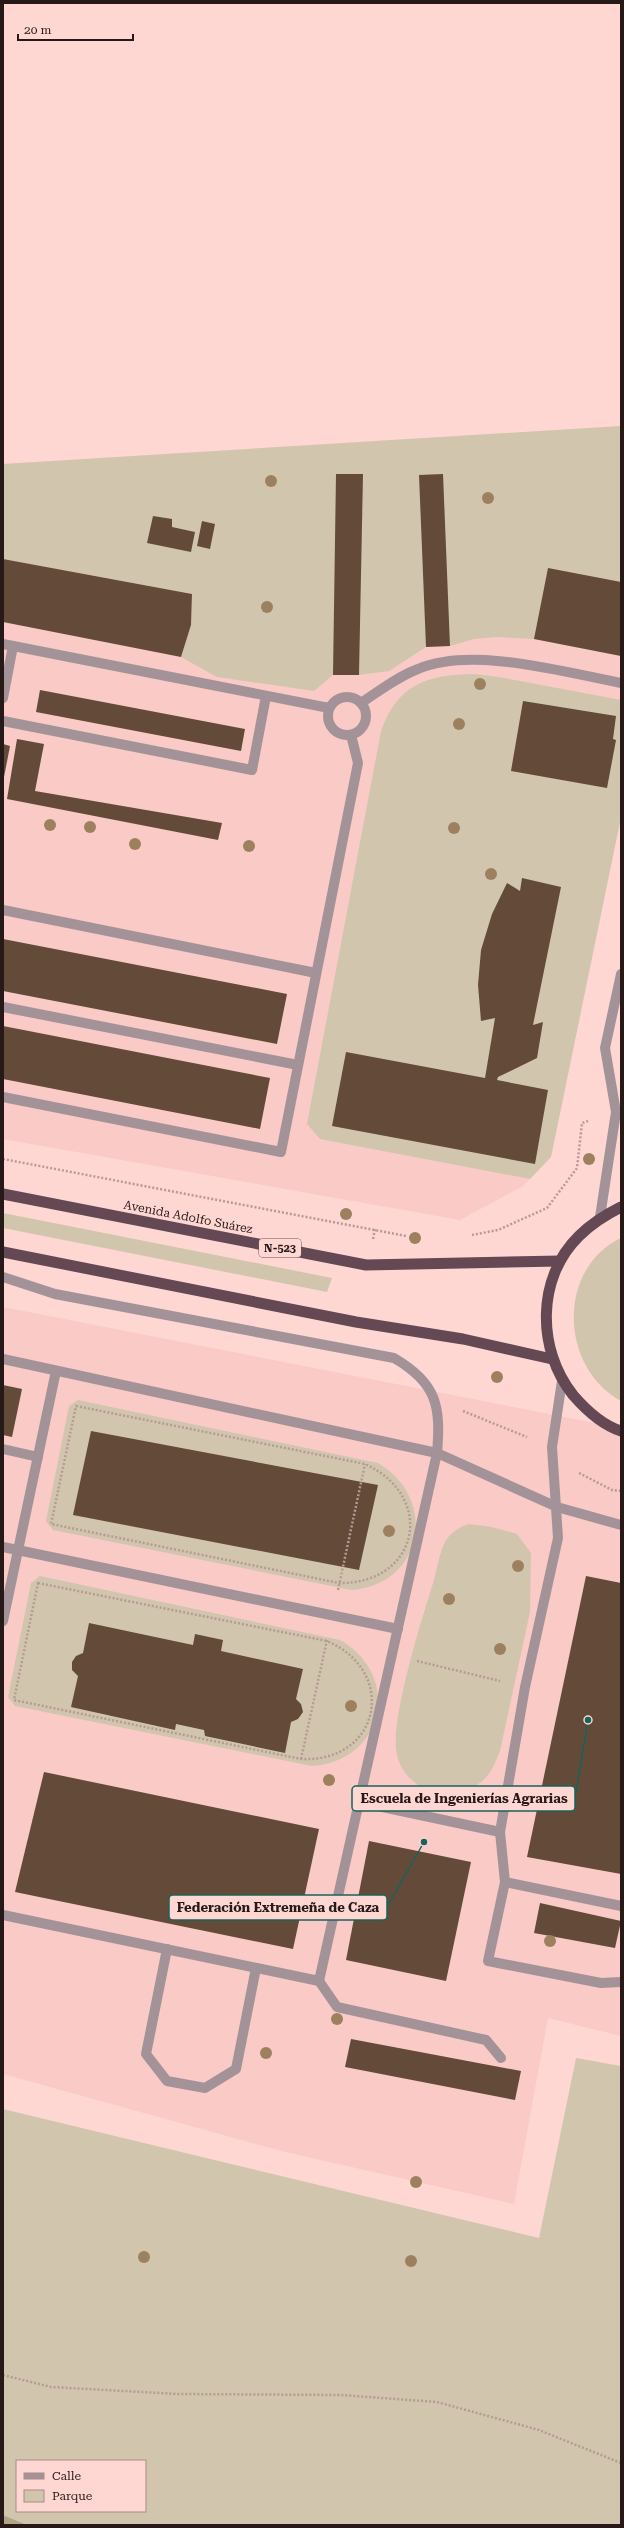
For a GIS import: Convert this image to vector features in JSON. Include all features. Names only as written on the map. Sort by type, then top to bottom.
[{"type":"highway","name":"Avenida Adolfo Suárez","points":[[3,1194],[366,1265],[560,1261]]},
{"type":"highway","points":[[621,1207],[600,1217],[578,1237],[560,1261],[548,1293],[546,1320],[552,1359],[562,1381],[584,1409],[613,1428],[621,1431]]},
{"type":"highway","points":[[3,1252],[356,1322],[463,1339],[552,1359]]},
{"type":"street","points":[[3,698],[8,645],[329,708]]},
{"type":"street","points":[[361,703],[389,684],[418,668],[455,659],[491,660],[621,683]]},
{"type":"street","points":[[3,721],[252,770],[266,696]]},
{"type":"street","points":[[350,697],[361,703],[364,709],[365,722],[362,728],[352,735],[345,735],[334,730],[328,720],[329,708],[337,699],[350,697]]},
{"type":"street","points":[[3,1097],[281,1152],[358,763],[352,735]]},
{"type":"street","points":[[3,910],[316,973]]},
{"type":"street","points":[[600,1217],[618,1115],[605,1048],[621,974]]},
{"type":"street","points":[[3,1006],[298,1065]]},
{"type":"street","points":[[3,1277],[55,1294],[394,1358],[414,1370],[435,1399],[440,1422],[438,1453],[319,1981]]},
{"type":"street","points":[[3,1359],[438,1453],[558,1507],[621,1525]]},
{"type":"street","points":[[3,1621],[56,1371]]},
{"type":"street","points":[[562,1381],[552,1447],[558,1507],[558,1538],[525,1687],[500,1832],[504,1882],[488,1961],[601,1983],[621,1982]]},
{"type":"street","points":[[3,1450],[38,1457]]},
{"type":"street","points":[[3,1547],[398,1629]]},
{"type":"street","points":[[359,1802],[500,1832]]},
{"type":"street","points":[[504,1882],[621,1906]]},
{"type":"street","points":[[3,1916],[319,1981],[337,2007],[486,2040],[501,2058]]},
{"type":"street","points":[[167,1949],[146,2054],[167,2081],[205,2088],[236,2069],[256,1968]]},
{"type":"path","points":[[464,1236],[498,1230],[547,1208],[576,1168],[582,1123],[618,1115]]},
{"type":"path","points":[[3,1159],[409,1237]]},
{"type":"path","points":[[435,1399],[552,1447],[586,1478],[621,1491]]},
{"type":"path","points":[[51,1524],[339,1583],[356,1583],[375,1578],[391,1568],[402,1554],[409,1536],[410,1517],[405,1499],[395,1483],[381,1471],[365,1464],[76,1406]]},
{"type":"path","points":[[301,1759],[371,1438]]},
{"type":"path","points":[[38,1582],[14,1700],[301,1759],[319,1760],[337,1755],[352,1745],[364,1730],[371,1712],[372,1693],[367,1675],[357,1660],[342,1648],[327,1641]]},
{"type":"path","points":[[392,1656],[525,1687]]},
{"type":"path","points":[[3,2375],[59,2387],[178,2394],[341,2395],[437,2402],[539,2430],[621,2463]]},
{"type":"shaded area","points":[[621,426],[621,817],[551,1157],[523,1186],[460,1220],[3,1139],[3,464]]},
{"type":"shaded area","points":[[3,1307],[621,1428],[621,2036],[548,2018],[514,2204],[281,2151],[3,2074]]},
{"type":"shaded area","points":[[3,2515],[27,2525],[3,2525]]},
{"type":"green space","points":[[621,426],[621,656],[534,639],[496,637],[474,639],[450,646],[426,647],[389,671],[359,675],[333,675],[314,691],[217,677],[181,657],[191,625],[192,594],[3,559],[3,464]]},
{"type":"green space","points":[[474,674],[499,677],[621,700],[621,817],[551,1157],[530,1179],[320,1139],[307,1124],[381,731],[396,702],[406,692],[417,685],[442,677]]},
{"type":"green space","points":[[3,1213],[332,1278],[327,1292],[3,1228]]},
{"type":"green space","points":[[621,1238],[621,1401],[601,1386],[586,1366],[577,1343],[574,1319],[576,1294],[585,1272],[600,1253]]},
{"type":"green space","points":[[78,1400],[378,1463],[397,1479],[410,1497],[415,1518],[414,1538],[407,1557],[394,1573],[375,1585],[351,1590],[53,1530],[46,1521],[69,1406]]},
{"type":"green space","points":[[469,1524],[492,1527],[517,1534],[531,1553],[530,1612],[500,1751],[495,1764],[485,1779],[481,1782],[469,1789],[456,1793],[444,1794],[431,1791],[420,1786],[410,1778],[402,1768],[397,1755],[396,1740],[398,1719],[408,1670],[443,1547],[452,1533]]},
{"type":"green space","points":[[40,1576],[340,1640],[360,1655],[372,1674],[378,1694],[377,1714],[369,1733],[356,1749],[337,1761],[312,1766],[15,1706],[8,1697],[31,1583]]},
{"type":"green space","points":[[576,2058],[621,2066],[621,2525],[27,2525],[3,2515],[3,2109],[539,2238]]},
{"type":"building","points":[[336,474],[363,474],[359,675],[333,675]]},
{"type":"building","points":[[443,474],[450,646],[426,647],[419,475]]},
{"type":"building","points":[[153,516],[172,519],[172,527],[195,532],[191,552],[147,543]]},
{"type":"building","points":[[202,521],[215,524],[210,549],[197,546]]},
{"type":"building","points":[[3,559],[192,594],[191,625],[181,657],[3,622]]},
{"type":"building","points":[[548,568],[621,582],[621,656],[534,639]]},
{"type":"building","points":[[40,690],[245,729],[241,751],[36,712]]},
{"type":"building","points":[[523,701],[616,716],[613,739],[616,740],[607,788],[511,771]]},
{"type":"building","points":[[17,739],[44,744],[35,791],[222,823],[218,840],[7,799]]},
{"type":"building","points":[[3,744],[10,746],[4,777],[3,777]]},
{"type":"building","points":[[522,878],[561,887],[533,1025],[543,1022],[537,1058],[498,1077],[497,1080],[548,1090],[535,1164],[332,1126],[346,1052],[485,1078],[495,1018],[481,1021],[478,985],[481,950],[492,914],[507,883],[520,891]]},
{"type":"building","points":[[3,939],[287,994],[277,1044],[3,991]]},
{"type":"building","points":[[3,1026],[270,1078],[260,1129],[3,1079]]},
{"type":"building","points":[[3,1385],[22,1389],[12,1437],[3,1435]]},
{"type":"building","points":[[91,1431],[378,1485],[359,1570],[73,1515]]},
{"type":"building","points":[[586,1576],[621,1583],[621,1874],[527,1857]]},
{"type":"building","points":[[89,1623],[193,1645],[195,1634],[223,1640],[221,1651],[303,1669],[296,1699],[301,1704],[303,1712],[298,1719],[291,1722],[285,1753],[205,1736],[204,1730],[176,1724],[175,1730],[71,1707],[78,1676],[72,1670],[72,1662],[76,1656],[83,1653]]},
{"type":"building","points":[[44,1772],[319,1829],[293,1949],[15,1892]]},
{"type":"building","points":[[369,1841],[471,1862],[446,1981],[346,1960]]},
{"type":"building","points":[[540,1903],[621,1921],[615,1948],[534,1933]]},
{"type":"building","points":[[351,2039],[521,2071],[515,2100],[345,2067]]},
{"type":"place","name":"Escuela de Ingenierías Agrarias","points":[[588,1720]]},
{"type":"place","name":"Federación Extremeña de Caza","points":[[424,1842]]}]
